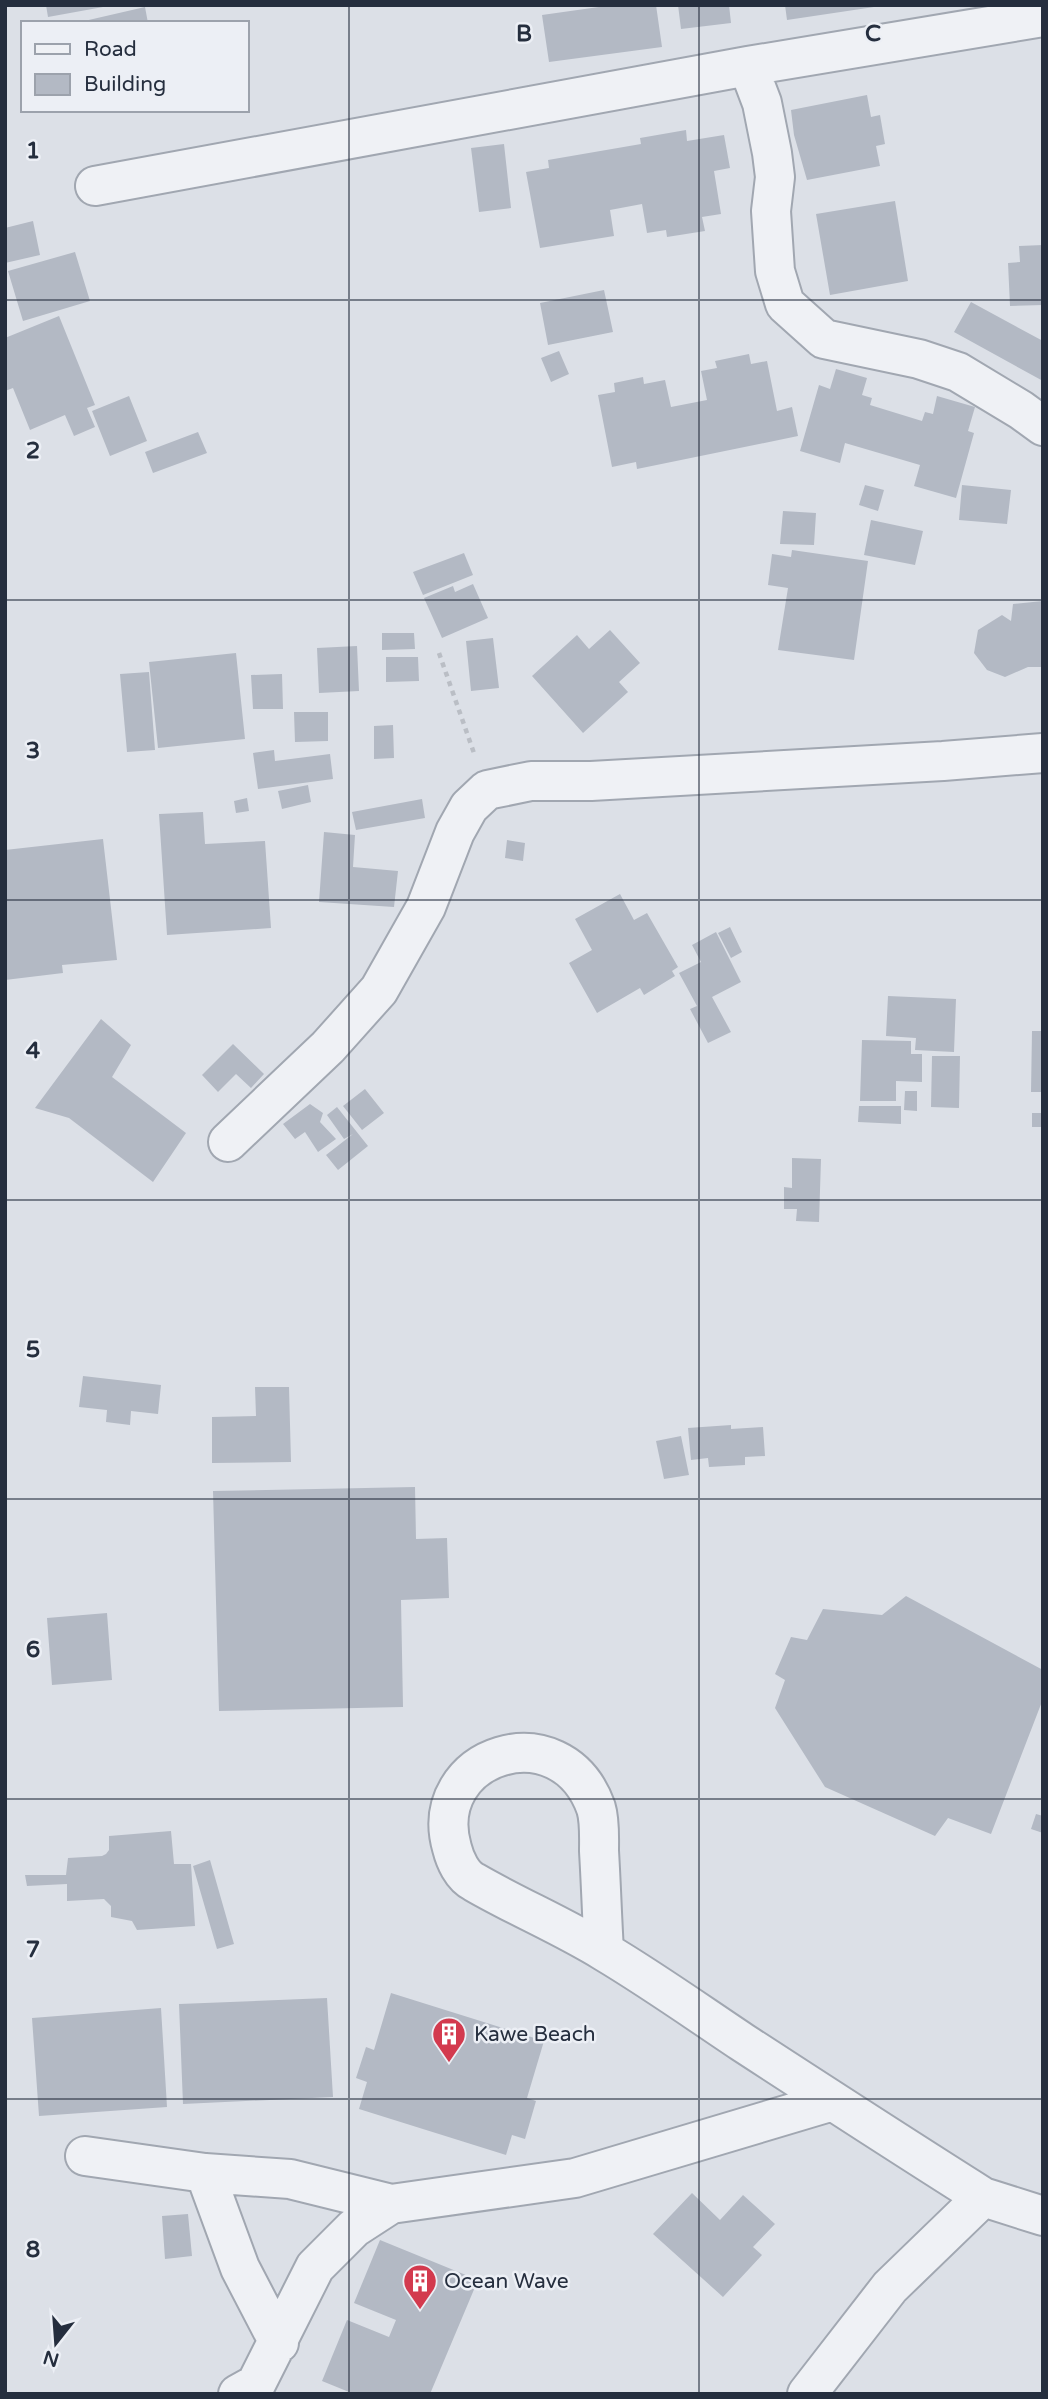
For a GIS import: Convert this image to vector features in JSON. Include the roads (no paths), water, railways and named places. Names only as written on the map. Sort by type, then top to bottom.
[{"type":"street","points":[[95,186],[748,66],[1043,17]]},
{"type":"street","points":[[748,66],[762,103],[772,153],[775,177],[771,211],[775,271],[785,304],[824,339],[919,359],[958,372],[1043,426]]},
{"type":"street","points":[[228,1142],[328,1047],[379,990],[426,907],[455,832],[469,807],[487,790],[531,781],[592,781],[916,763],[1043,753]]},
{"type":"street","points":[[604,1951],[597,1812],[588,1788],[572,1769],[549,1756],[524,1751],[499,1755],[477,1768],[459,1787],[449,1810],[448,1836],[455,1860],[470,1880],[604,1951],[983,2197],[1043,2216]]},
{"type":"street","points":[[85,2157],[205,2173],[290,2179],[391,2204],[575,2178],[833,2101]]},
{"type":"street","points":[[205,2173],[240,2268],[279,2343]]},
{"type":"street","points":[[807,2394],[890,2287],[983,2197]]},
{"type":"street","points":[[238,2394],[256,2384],[316,2267],[354,2228],[391,2204]]},
{"type":"place","name":"Kawe Beach","points":[[449,2064]]},
{"type":"place","name":"Ocean Wave","points":[[420,2311]]}]
